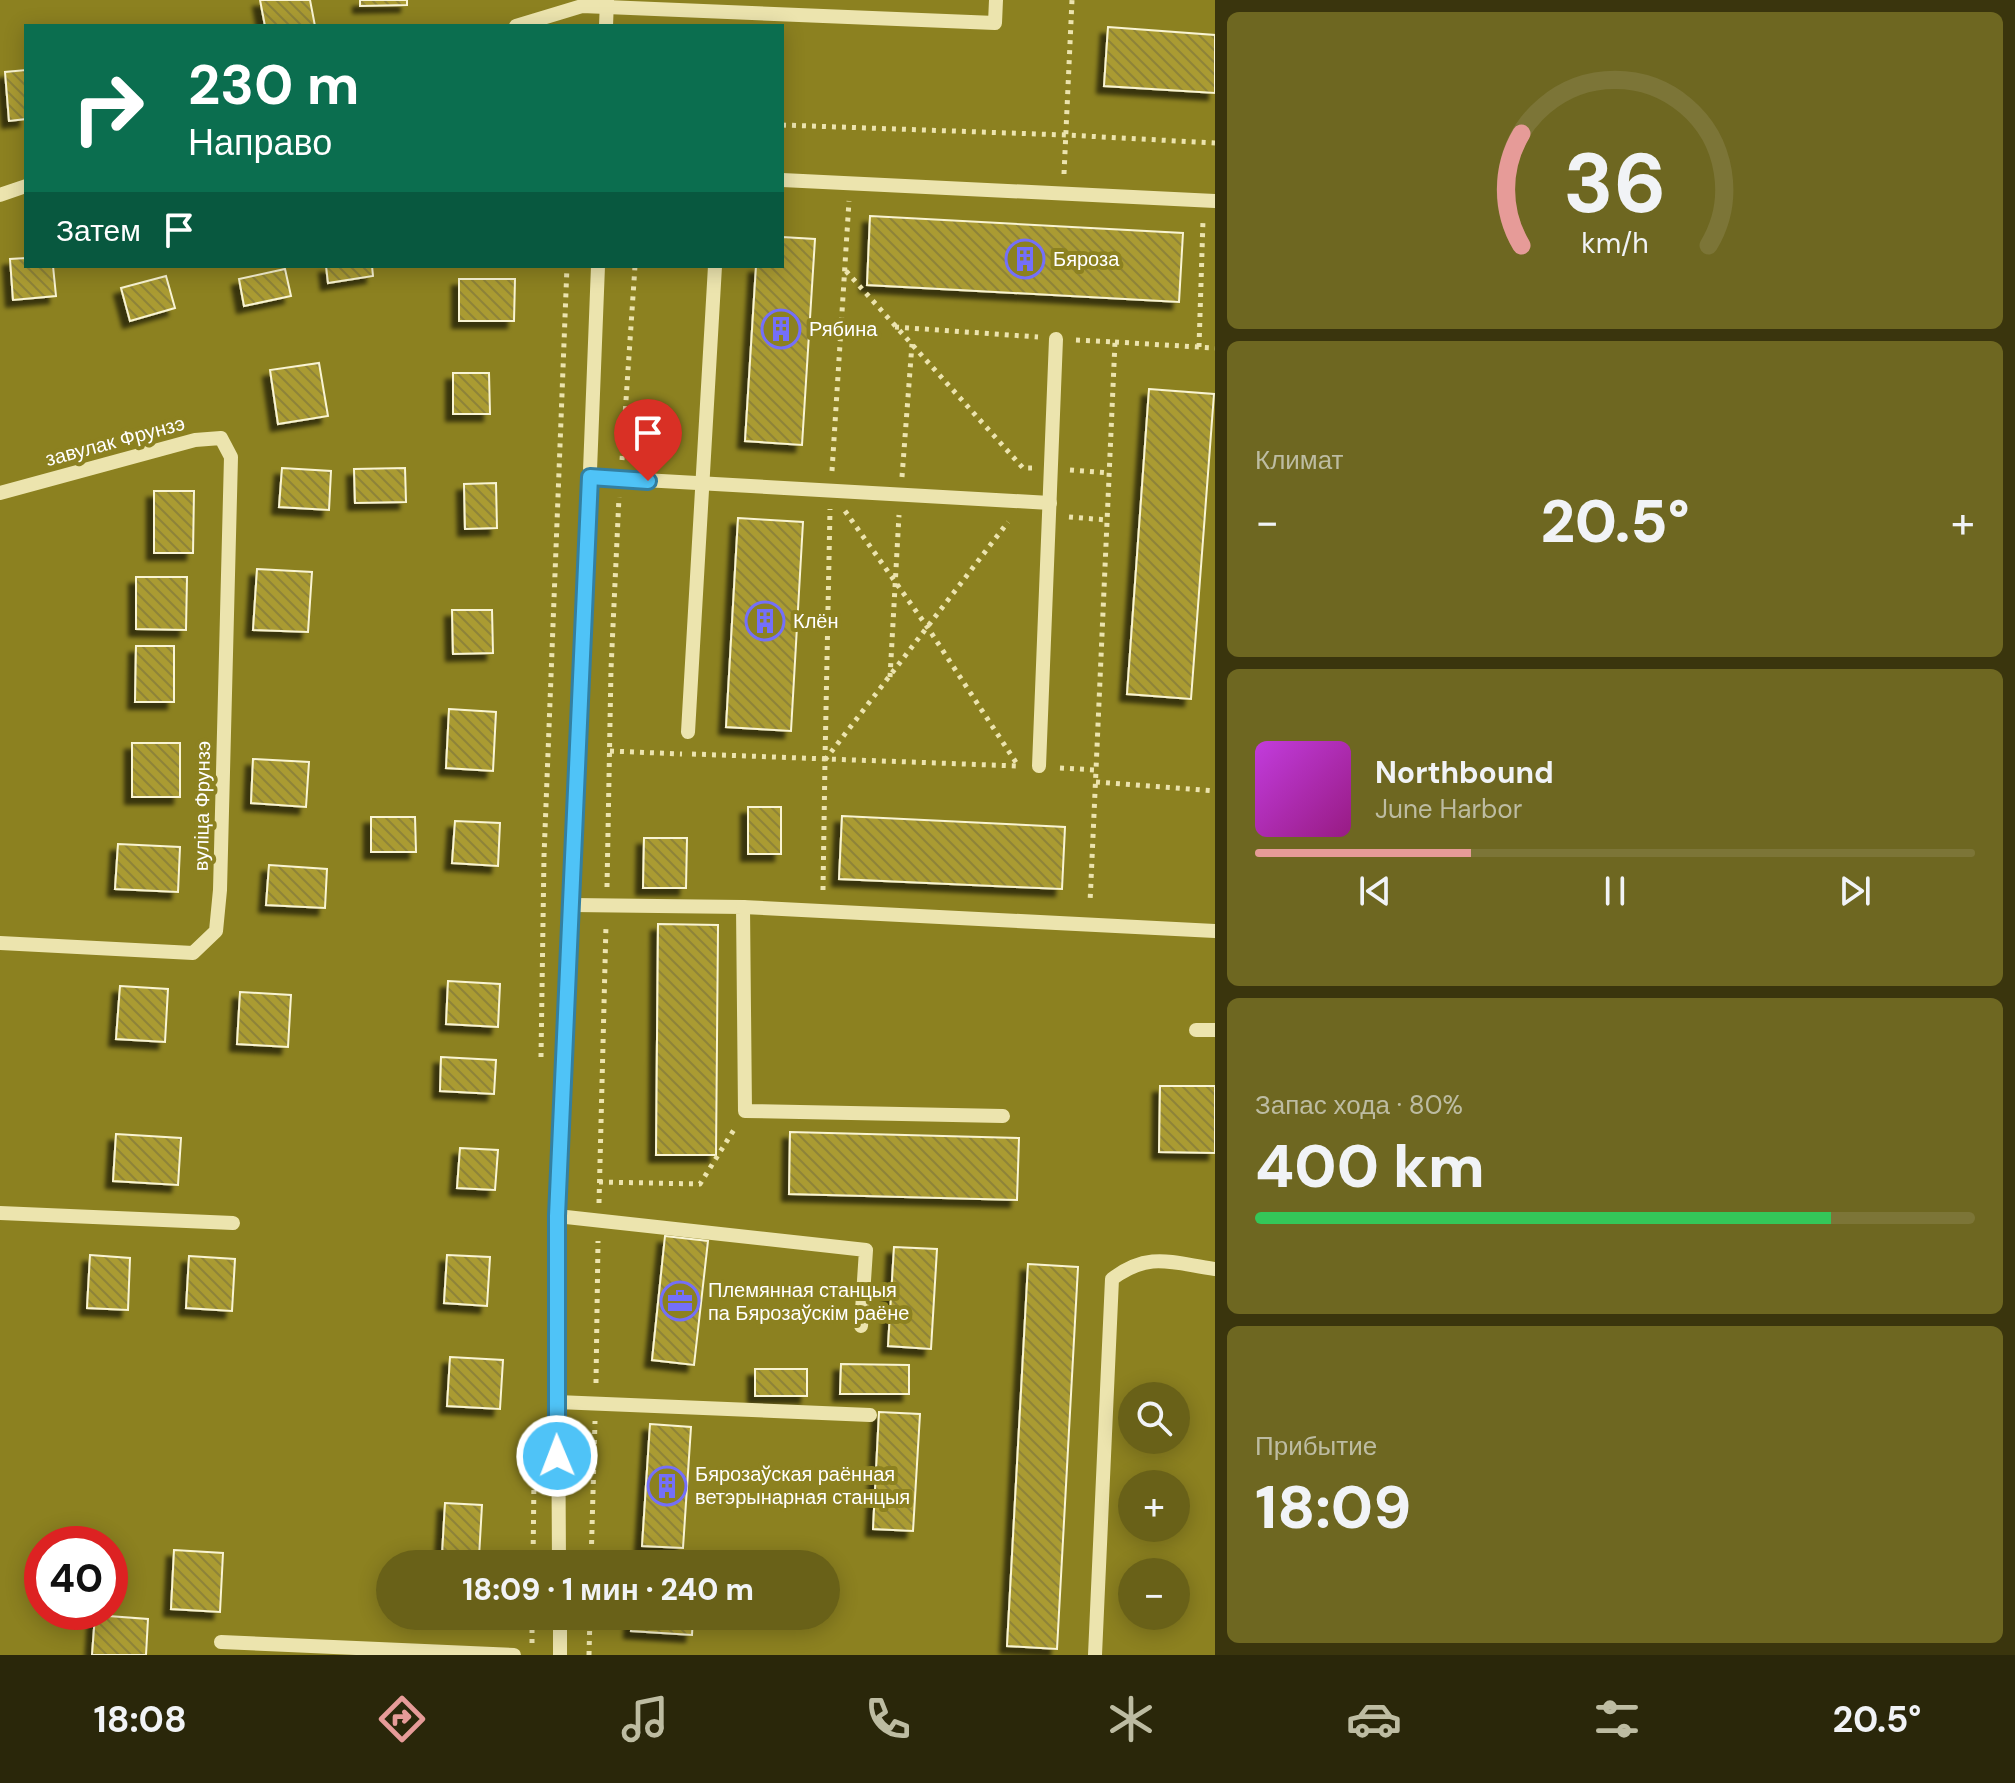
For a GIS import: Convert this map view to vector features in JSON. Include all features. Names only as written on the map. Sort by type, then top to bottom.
[{"type":"street","points":[[523,24],[582,6],[607,4],[725,19],[995,23],[996,0]]},
{"type":"street","points":[[606,24],[607,4]]},
{"type":"street","points":[[784,180],[1215,201]]},
{"type":"street","points":[[0,195],[24,187]]},
{"type":"street","points":[[559,1550],[557,1216],[573,905],[598,268]]},
{"type":"street","points":[[688,732],[715,268]]},
{"type":"street","points":[[1039,766],[1056,339]]},
{"type":"street","name":"завулак Фрунзэ","points":[[0,493],[195,440],[221,438],[231,457]]},
{"type":"street","name":"вуліца Фрунзэ","points":[[0,943],[193,953],[216,931],[220,890],[231,457]]},
{"type":"street","points":[[590,477],[831,491],[1050,510]]},
{"type":"street","points":[[573,905],[743,907],[1215,931]]},
{"type":"street","points":[[743,907],[745,1111],[1003,1116]]},
{"type":"street","points":[[1196,1030],[1215,1030]]},
{"type":"street","points":[[0,1213],[233,1223]]},
{"type":"street","points":[[557,1216],[866,1250],[861,1326]]},
{"type":"street","points":[[1095,1655],[1112,1279],[1128,1267],[1150,1260],[1215,1269]]},
{"type":"street","points":[[557,1402],[870,1415]]},
{"type":"street","points":[[560,1630],[560,1655]]},
{"type":"street","points":[[221,1642],[514,1655]]},
{"type":"path","points":[[1063,194],[1072,0]]},
{"type":"path","points":[[784,125],[1215,143]]},
{"type":"path","points":[[836,200],[864,201]]},
{"type":"path","points":[[822,911],[831,491],[849,200]]},
{"type":"path","points":[[1199,347],[1203,218]]},
{"type":"path","points":[[541,1061],[544,856],[567,268]]},
{"type":"path","points":[[845,270],[1023,468],[1109,473]]},
{"type":"path","points":[[1115,342],[1215,348]]},
{"type":"path","points":[[831,491],[928,628],[1018,766]]},
{"type":"path","points":[[825,760],[1014,514],[1050,510],[1107,520]]},
{"type":"path","points":[[610,751],[1096,770],[1089,924]]},
{"type":"path","points":[[1096,782],[1215,791]]},
{"type":"path","points":[[599,1182],[700,1184],[745,1111]]},
{"type":"path","points":[[533,1550],[534,1470]]},
{"type":"path","points":[[531,1655],[532,1630]]},
{"type":"path","points":[[589,1655],[590,1630]]},
{"type":"building","points":[[260,0],[310,0],[315,24],[265,24]]},
{"type":"building","points":[[360,0],[407,0],[407,5],[360,6]]},
{"type":"building","points":[[1108,27],[1215,35],[1215,93],[1104,86]]},
{"type":"building","points":[[24,70],[24,119],[9,121],[5,72]]},
{"type":"building","name":"Бяроза","points":[[870,216],[1183,233],[1179,302],[867,285]]},
{"type":"building","name":"Рябина","points":[[784,237],[815,239],[802,445],[745,441],[756,268],[784,268]]},
{"type":"building","points":[[24,258],[24,268],[53,268],[56,296],[13,300],[10,259]]},
{"type":"building","points":[[326,268],[372,268],[373,276],[328,283]]},
{"type":"building","points":[[285,269],[291,296],[244,306],[239,279]]},
{"type":"building","points":[[166,276],[175,308],[130,321],[121,288]]},
{"type":"building","points":[[459,279],[515,279],[514,321],[459,321]]},
{"type":"building","points":[[319,363],[328,416],[278,424],[270,370]]},
{"type":"building","points":[[453,373],[489,373],[490,414],[453,414]]},
{"type":"building","points":[[1149,389],[1214,394],[1191,699],[1127,694]]},
{"type":"building","points":[[282,468],[331,471],[329,510],[279,507]]},
{"type":"building","points":[[405,468],[406,502],[355,503],[354,469]]},
{"type":"building","points":[[496,483],[497,528],[465,529],[464,484]]},
{"type":"building","points":[[154,491],[194,491],[193,553],[154,553]]},
{"type":"building","name":"Клён","points":[[738,518],[803,522],[791,731],[726,727]]},
{"type":"building","points":[[257,569],[312,572],[308,632],[253,630]]},
{"type":"building","points":[[136,577],[187,577],[186,630],[136,629]]},
{"type":"building","points":[[452,610],[492,610],[493,653],[453,654]]},
{"type":"building","points":[[136,646],[174,646],[174,702],[135,702]]},
{"type":"building","points":[[449,709],[496,712],[493,771],[446,768]]},
{"type":"building","points":[[132,743],[180,743],[180,797],[132,797]]},
{"type":"building","points":[[253,759],[309,762],[306,807],[251,803]]},
{"type":"building","points":[[748,807],[781,807],[781,854],[748,854]]},
{"type":"building","points":[[842,816],[1065,827],[1062,889],[839,879]]},
{"type":"building","points":[[371,817],[415,817],[416,852],[371,852]]},
{"type":"building","points":[[455,821],[500,823],[498,866],[452,863]]},
{"type":"building","points":[[644,838],[687,838],[686,888],[643,888]]},
{"type":"building","points":[[118,844],[180,847],[178,892],[115,889]]},
{"type":"building","points":[[269,865],[327,869],[325,908],[266,905]]},
{"type":"building","points":[[658,924],[718,925],[716,1155],[656,1155]]},
{"type":"building","points":[[448,981],[500,984],[498,1027],[446,1024]]},
{"type":"building","points":[[120,986],[168,989],[165,1042],[116,1039]]},
{"type":"building","points":[[240,992],[291,995],[288,1047],[237,1044]]},
{"type":"building","points":[[441,1057],[496,1060],[494,1094],[440,1091]]},
{"type":"building","points":[[1160,1086],[1215,1086],[1215,1153],[1159,1152]]},
{"type":"building","points":[[790,1132],[1019,1138],[1017,1200],[789,1194]]},
{"type":"building","points":[[116,1134],[181,1138],[178,1185],[113,1181]]},
{"type":"building","points":[[460,1148],[498,1150],[495,1190],[457,1188]]},
{"type":"building","name":"Племянная станцыя па Бярозаўскім раёне","points":[[665,1236],[708,1241],[694,1365],[652,1360]]},
{"type":"building","points":[[894,1247],[937,1249],[931,1349],[888,1346]]},
{"type":"building","points":[[90,1255],[130,1258],[128,1310],[87,1308]]},
{"type":"building","points":[[447,1255],[490,1257],[487,1306],[444,1303]]},
{"type":"building","points":[[189,1256],[235,1259],[232,1311],[186,1308]]},
{"type":"building","points":[[1028,1264],[1078,1267],[1057,1649],[1007,1646]]},
{"type":"building","points":[[450,1357],[503,1360],[500,1409],[447,1406]]},
{"type":"building","points":[[841,1364],[909,1365],[909,1394],[840,1394]]},
{"type":"building","points":[[755,1369],[807,1369],[807,1396],[755,1396]]},
{"type":"building","points":[[879,1412],[920,1414],[913,1531],[873,1529]]},
{"type":"building","name":"Бярозаўская раённая ветэрынарная станцыя","points":[[650,1424],[691,1427],[683,1548],[642,1546]]},
{"type":"building","points":[[445,1503],[482,1505],[479,1550],[442,1550]]},
{"type":"building","points":[[174,1550],[223,1553],[220,1612],[171,1609]]},
{"type":"building","points":[[128,1617],[148,1619],[146,1655],[92,1655],[94,1630],[128,1630]]},
{"type":"building","points":[[631,1630],[692,1630],[692,1635]]},
{"type":"place","name":"Бяроза","points":[[1025,259]]},
{"type":"place","name":"Рябина","points":[[781,329]]},
{"type":"place","name":"Клён","points":[[765,621]]},
{"type":"place","name":"Племянная станцыя па Бярозаўскім раёне","points":[[680,1301]]},
{"type":"place","name":"Бярозаўская раённая ветэрынарная станцыя","points":[[667,1486]]},
{"type":"route","points":[[557,1456],[557,1216],[590,477],[648,481]]}]
